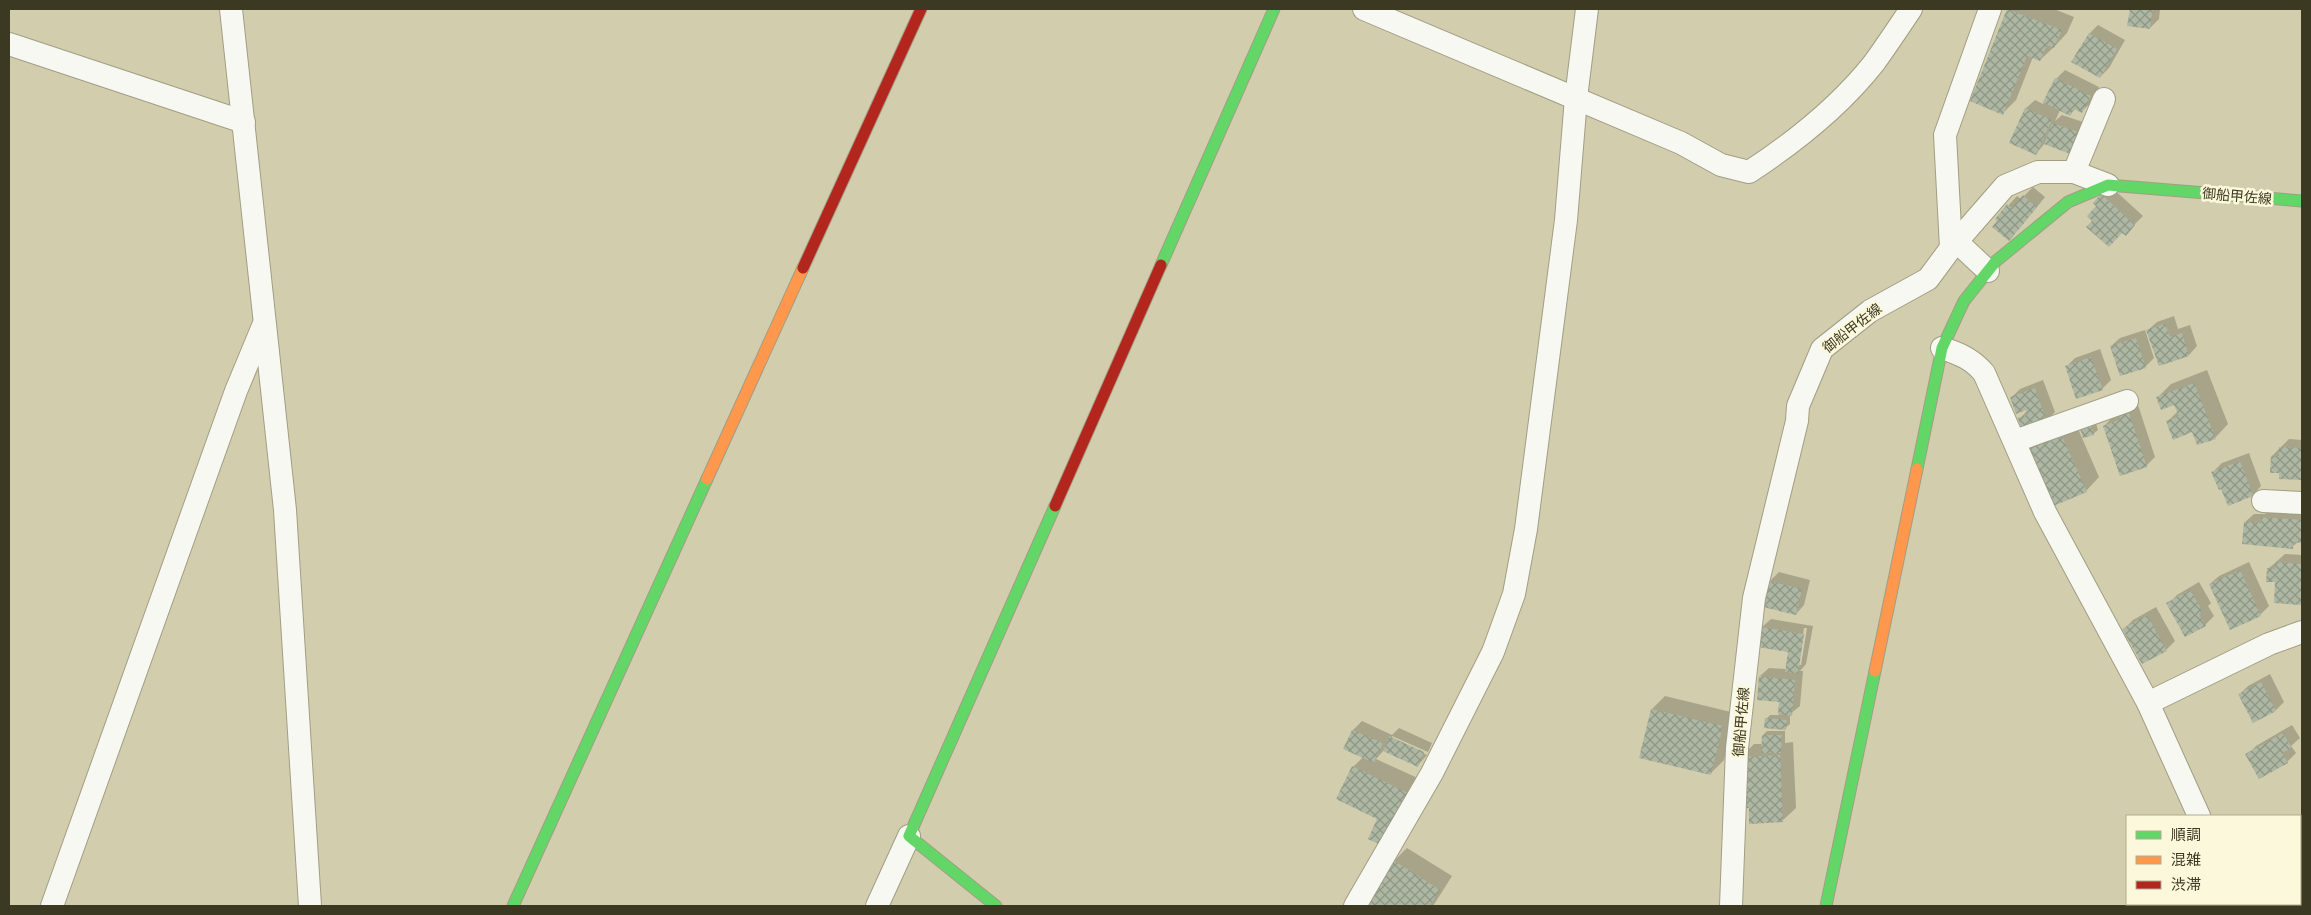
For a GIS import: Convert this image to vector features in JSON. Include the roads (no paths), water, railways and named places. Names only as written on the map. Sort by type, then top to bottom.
[{"type":"street","points":[[231,9],[285,510],[310,906]]},
{"type":"street","points":[[513,906],[921,9]]},
{"type":"street","points":[[876,906],[909,836],[1274,9]]},
{"type":"street","points":[[1364,9],[1681,143],[1721,165],[1749,172],[1782,150],[1815,123],[1840,98],[1873,63],[1911,9]]},
{"type":"street","points":[[1355,906],[1432,773],[1493,652],[1514,594],[1526,529],[1566,220],[1576,98],[1587,9]]},
{"type":"street","points":[[1988,271],[1954,245],[1945,135],[1990,9]]},
{"type":"street","points":[[9,44],[244,122]]},
{"type":"street","points":[[2074,172],[2104,99]]},
{"type":"street","name":"御船甲佐線","points":[[1731,906],[1738,748],[1754,598],[1797,421],[1798,406],[1822,349],[1870,311],[1928,279],[1954,245],[2005,186],[2038,172],[2074,172],[2108,185],[2302,201]]},
{"type":"street","points":[[1826,906],[1942,348],[1964,301],[1996,261],[2068,202],[2108,185]]},
{"type":"street","points":[[52,906],[236,391],[265,322]]},
{"type":"street","points":[[1942,348],[1962,355],[1974,362],[1984,373],[2045,512],[2148,703],[2199,815]]},
{"type":"street","points":[[2015,441],[2127,401]]},
{"type":"street","points":[[2263,501],[2302,503]]},
{"type":"street","points":[[2148,703],[2270,644],[2302,632]]},
{"type":"street","points":[[909,836],[996,906]]}]
